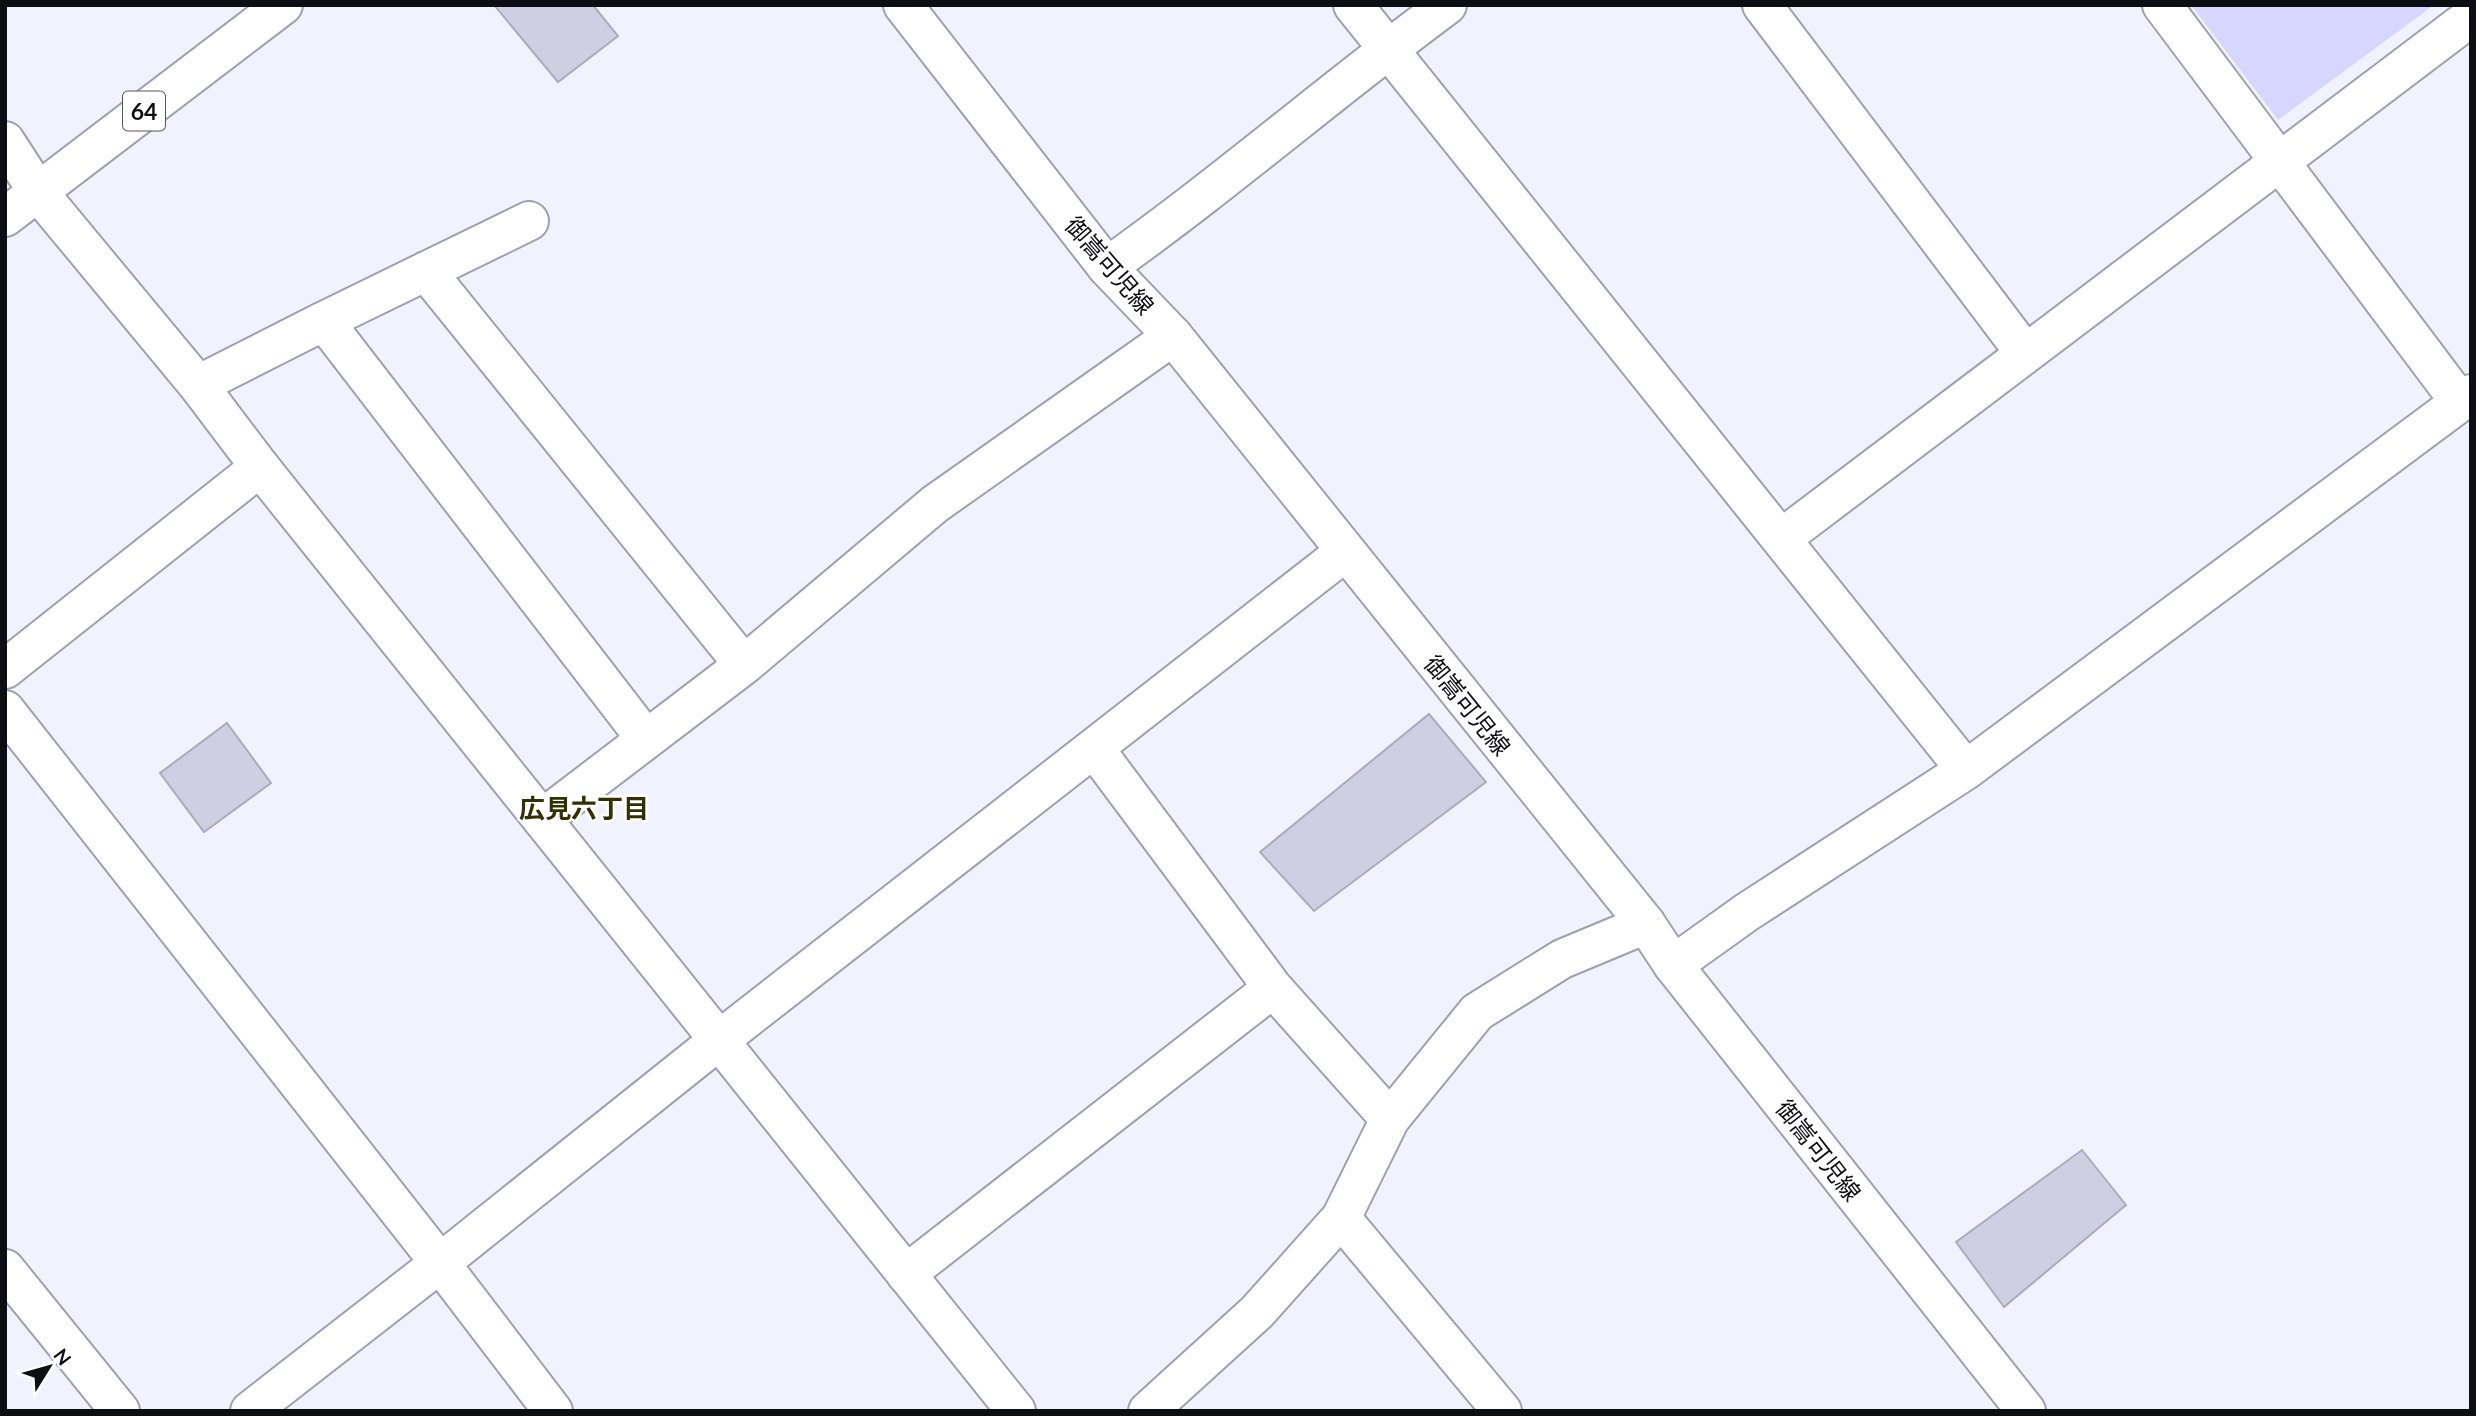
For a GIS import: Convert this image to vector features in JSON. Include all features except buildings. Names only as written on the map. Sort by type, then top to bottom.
[{"type":"street","name":"64","points":[[5,217],[282,5]]},
{"type":"street","name":"御嵩可児線","points":[[903,5],[1107,267],[1173,336],[1646,923],[1673,965],[2026,1411]]},
{"type":"street","points":[[1353,5],[1966,770]]},
{"type":"street","points":[[1107,267],[1447,5]]},
{"type":"street","points":[[1762,5],[2025,353]]},
{"type":"street","points":[[1673,965],[1747,912],[1966,770],[2465,398],[2162,5]]},
{"type":"street","points":[[1782,538],[2471,17]]},
{"type":"street","points":[[5,141],[38,192],[198,385],[260,467],[1016,1411]]},
{"type":"street","points":[[198,385],[529,221]]},
{"type":"street","points":[[426,271],[744,665]]},
{"type":"street","points":[[324,321],[646,739]]},
{"type":"street","points":[[542,819],[744,665],[935,504],[1173,336]]},
{"type":"street","points":[[5,669],[260,467]]},
{"type":"street","points":[[250,1411],[718,1041],[1345,552]]},
{"type":"street","points":[[5,710],[440,1263],[553,1411]]},
{"type":"street","points":[[1094,748],[1273,988],[1390,1119]]},
{"type":"street","points":[[1148,1411],[1256,1312],[1341,1219],[1390,1119],[1477,1012],[1562,959],[1646,923]]},
{"type":"street","points":[[906,1274],[1273,988]]},
{"type":"street","points":[[1341,1219],[1502,1411]]},
{"type":"street","points":[[5,1269],[120,1411]]},
{"type":"shaded area","points":[[2191,5],[2434,5],[2278,120]]},
{"type":"district","name":"広見六丁目","points":[[584,808]]}]
